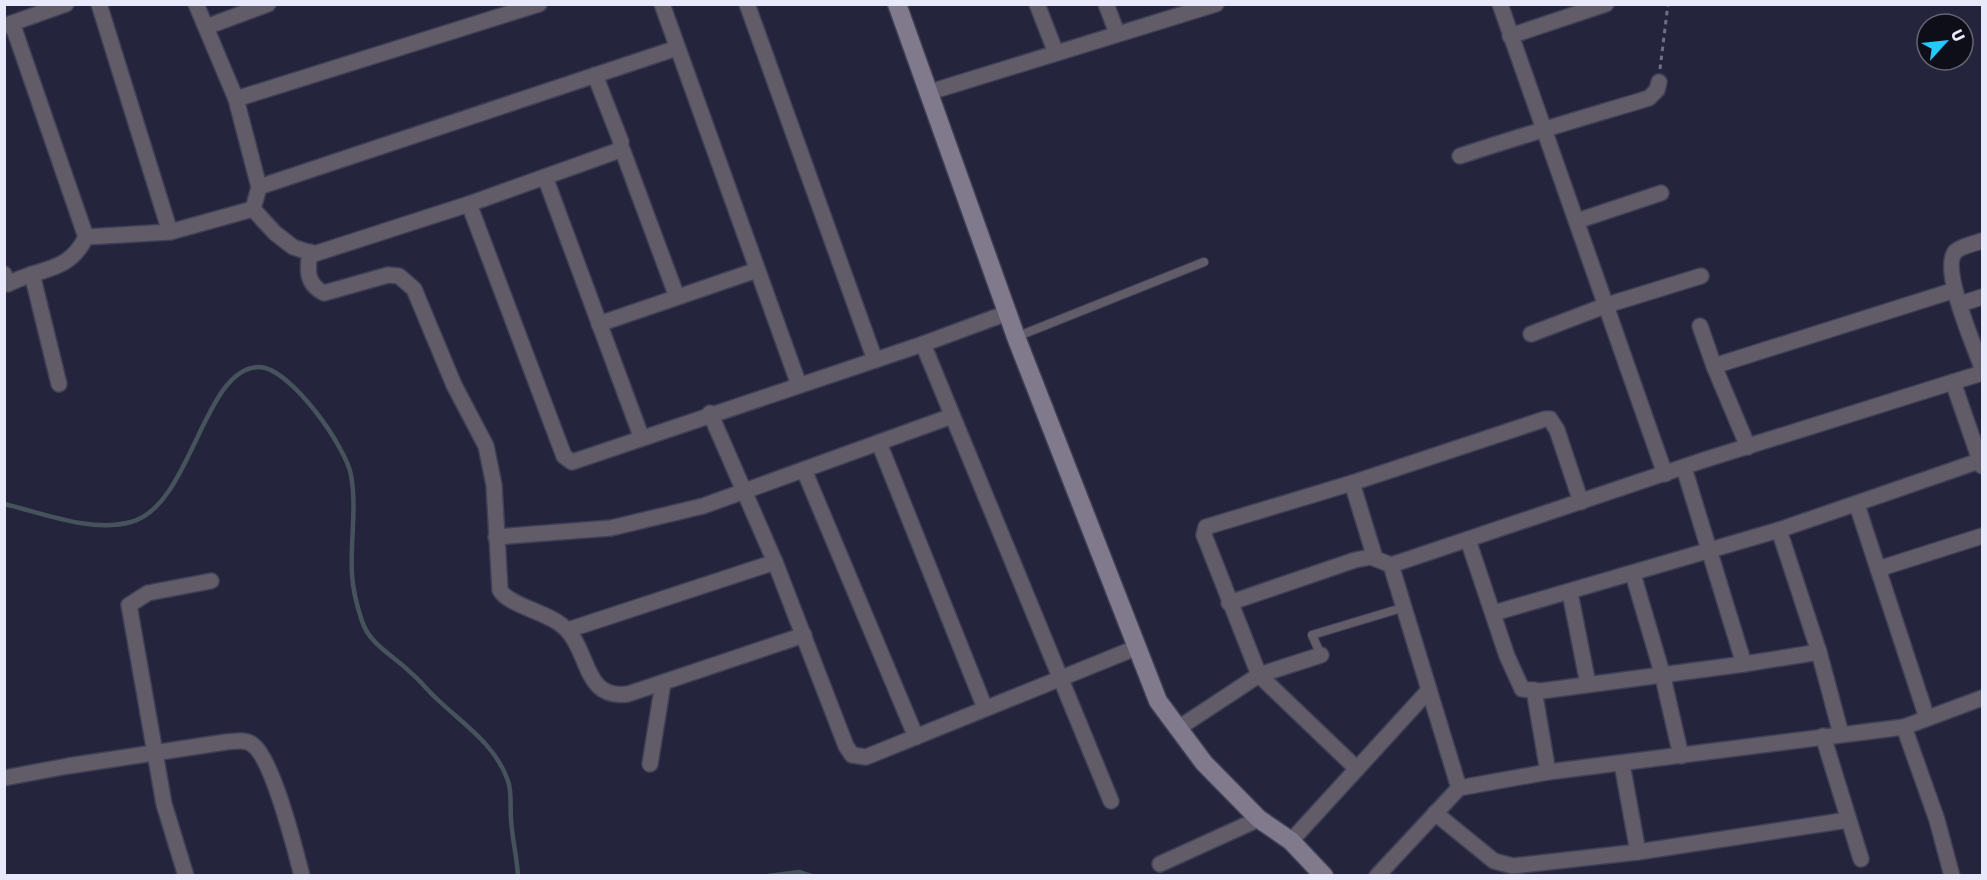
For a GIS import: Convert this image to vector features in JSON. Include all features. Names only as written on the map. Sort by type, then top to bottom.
[{"type":"main road","points":[[897,4],[1007,313],[1158,701],[1204,763],[1259,819],[1291,841],[1324,876]]},
{"type":"street","points":[[6,281],[32,274],[76,256],[86,237],[7,23],[66,4]]},
{"type":"street","points":[[99,4],[170,232]]},
{"type":"street","points":[[196,4],[236,99],[259,186],[253,209]]},
{"type":"street","points":[[206,27],[268,4]]},
{"type":"street","points":[[236,99],[539,4]]},
{"type":"street","points":[[662,4],[799,385]]},
{"type":"street","points":[[747,4],[875,360]]},
{"type":"street","points":[[1037,4],[1056,53]]},
{"type":"street","points":[[1106,4],[1117,33]]},
{"type":"street","points":[[930,92],[1216,4]]},
{"type":"street","points":[[1500,4],[1665,474]]},
{"type":"street","points":[[1510,36],[1606,4]]},
{"type":"street","points":[[259,186],[677,48]]},
{"type":"street","points":[[595,75],[677,297]]},
{"type":"street","points":[[1460,156],[1542,128],[1649,98],[1657,90],[1659,82]]},
{"type":"street","points":[[253,209],[275,233],[293,247],[319,254],[470,204],[622,148]]},
{"type":"street","points":[[545,177],[641,436]]},
{"type":"street","points":[[1577,220],[1661,193]]},
{"type":"street","points":[[470,204],[565,458],[572,462],[641,436],[923,344],[1007,313]]},
{"type":"street","points":[[86,237],[170,232],[253,209]]},
{"type":"street","points":[[1983,241],[1956,251],[1950,261],[1951,278],[1983,368]]},
{"type":"street","points":[[310,252],[307,268],[309,278],[315,288],[324,293],[388,275],[399,276],[414,289],[439,351],[491,462],[499,584],[503,596],[507,600],[546,615],[568,630],[597,685],[606,693],[614,696],[628,694],[804,635]]},
{"type":"street","points":[[599,324],[757,270]]},
{"type":"street","points":[[32,274],[60,384]]},
{"type":"street","points":[[1531,334],[1607,305],[1701,276]]},
{"type":"street","points":[[1714,366],[1958,297],[1983,297]]},
{"type":"street","points":[[1700,326],[1748,447]]},
{"type":"street","points":[[923,344],[1111,801]]},
{"type":"street","points":[[1229,603],[1345,563],[1375,558],[1391,565],[1581,501],[1983,373]]},
{"type":"street","points":[[1494,614],[1779,530],[1982,462],[1953,382]]},
{"type":"street","points":[[710,413],[775,562],[846,746],[852,755],[866,757],[1138,647]]},
{"type":"street","points":[[496,537],[611,528],[703,506],[952,416]]},
{"type":"street","points":[[1357,769],[1259,675],[1204,535],[1206,527],[1550,419],[1557,430],[1581,501]]},
{"type":"street","points":[[879,443],[985,708]]},
{"type":"street","points":[[1684,468],[1744,664]]},
{"type":"street","points":[[804,470],[916,737]]},
{"type":"street","points":[[1352,483],[1375,558]]},
{"type":"street","points":[[1857,505],[1927,718]]},
{"type":"street","points":[[1779,530],[1819,652],[1841,734]]},
{"type":"street","points":[[1878,569],[1983,536]]},
{"type":"street","points":[[1468,540],[1516,680],[1522,688],[1534,690],[1588,684],[1819,652]]},
{"type":"street","points":[[568,630],[775,562]]},
{"type":"street","points":[[1391,565],[1459,789]]},
{"type":"street","points":[[1633,574],[1662,673],[1681,756]]},
{"type":"street","points":[[186,876],[164,804],[129,605],[148,593],[211,581]]},
{"type":"street","points":[[1570,593],[1588,684]]},
{"type":"street","points":[[1177,729],[1259,675],[1321,655]]},
{"type":"street","points":[[650,764],[663,683]]},
{"type":"street","points":[[1291,841],[1429,690]]},
{"type":"street","points":[[1534,690],[1548,772]]},
{"type":"street","points":[[1377,876],[1459,789],[1548,772],[1904,727],[1983,698]]},
{"type":"street","points":[[1904,727],[1937,820],[1952,876]]},
{"type":"street","points":[[1823,736],[1861,859]]},
{"type":"street","points":[[4,778],[155,753],[239,741],[248,742],[255,747],[273,781],[302,876]]},
{"type":"street","points":[[1622,764],[1638,852]]},
{"type":"street","points":[[1435,813],[1494,861],[1504,865],[1638,852],[1848,820]]},
{"type":"street","points":[[1160,864],[1259,819]]},
{"type":"lane","points":[[1016,337],[1204,262]]},
{"type":"lane","points":[[1321,655],[1312,635],[1405,607]]},
{"type":"path","points":[[1659,82],[1668,4]]},
{"type":"waterway","points":[[4,504],[84,524],[116,525],[131,522],[152,511],[169,491],[210,412],[224,389],[240,373],[259,367],[272,370],[286,380],[315,410],[347,462],[353,487],[353,581],[365,629],[376,643],[414,675],[478,736],[503,768],[509,785],[518,876]]},
{"type":"waterway","points":[[768,876],[799,872],[811,876]]}]
